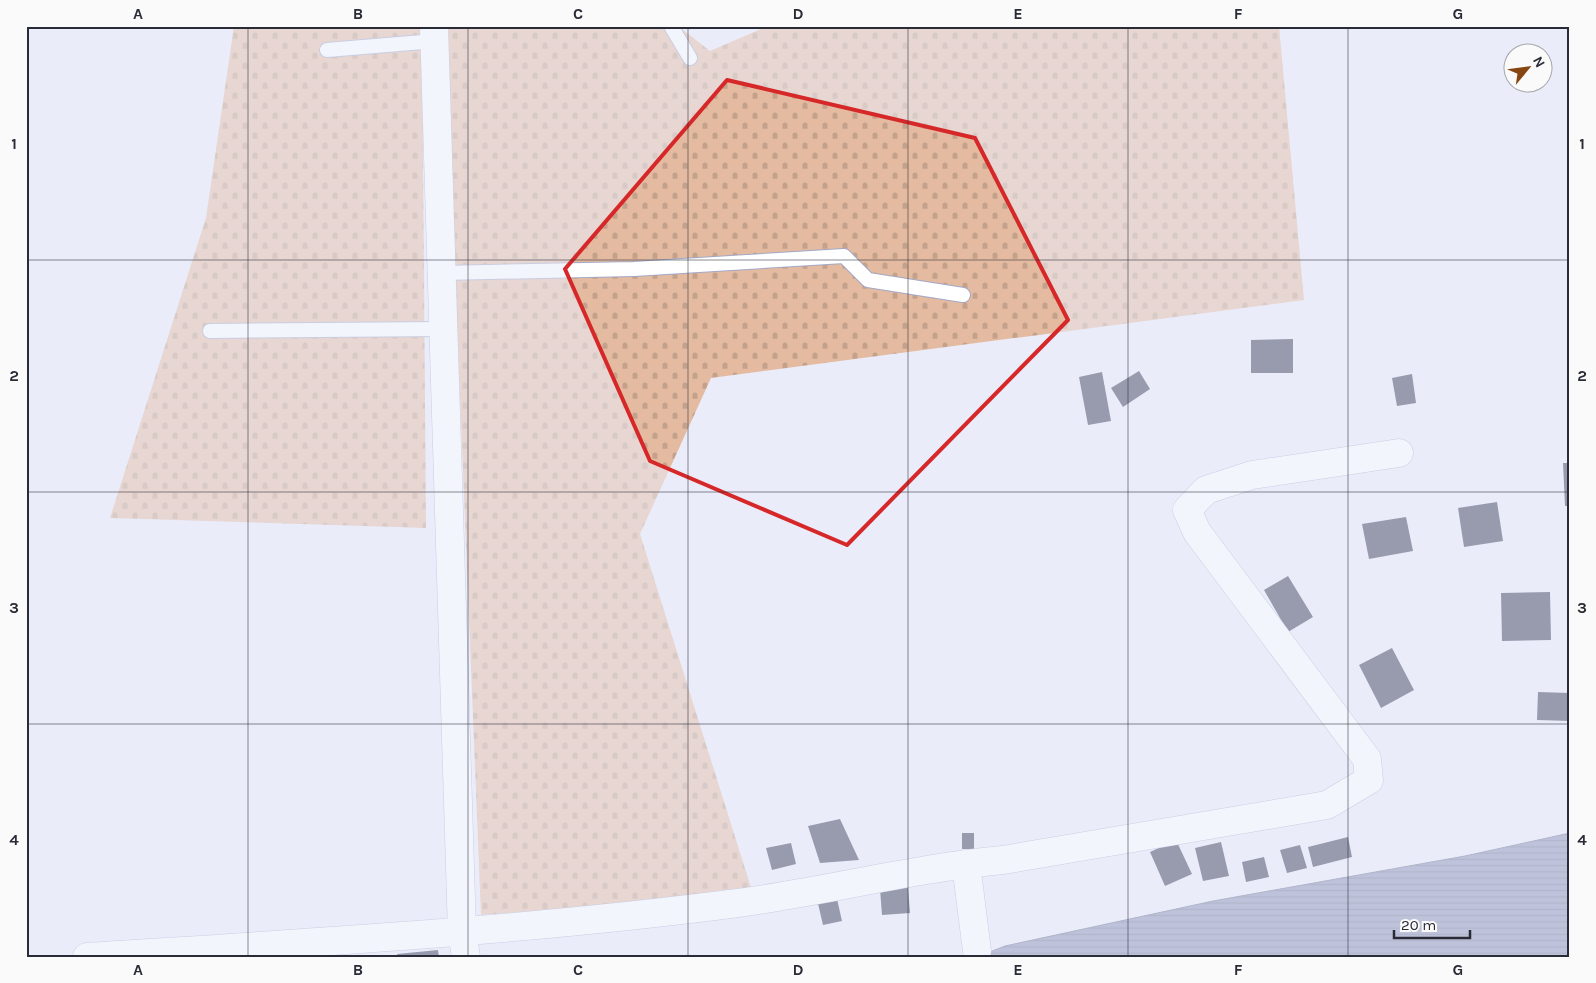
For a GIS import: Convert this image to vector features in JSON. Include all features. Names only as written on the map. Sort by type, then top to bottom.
[{"type":"street","points":[[434,33],[464,944]]},
{"type":"street","points":[[88,957],[464,944],[740,902],[966,864],[1003,860],[1286,814],[1327,805],[1369,780],[1368,759],[1197,532],[1187,510],[1206,490],[1252,475],[1399,453]]},
{"type":"street","points":[[966,864],[977,952]]},
{"type":"lane","points":[[671,26],[690,58]]},
{"type":"lane","points":[[327,50],[434,33]]},
{"type":"lane","points":[[442,273],[634,269],[844,256],[868,280],[963,295]]},
{"type":"lane","points":[[210,331],[444,329]]},
{"type":"highlighted area","points":[[727,80],[975,138],[1068,320],[847,545],[650,461],[565,269]]},
{"type":"green space","points":[[234,26],[422,26],[426,528],[110,518],[206,218]]},
{"type":"green space","points":[[445,26],[678,26],[710,51],[768,26],[1279,26],[1304,300],[711,378],[640,534],[753,894],[481,915]]},
{"type":"water","points":[[1570,833],[1570,957],[977,957],[1005,946],[1213,901],[1465,856]]},
{"type":"building","points":[[1293,339],[1293,373],[1251,373],[1251,340]]},
{"type":"building","points":[[1139,371],[1150,389],[1123,407],[1111,388]]},
{"type":"building","points":[[1102,372],[1111,421],[1088,425],[1079,377]]},
{"type":"building","points":[[1412,374],[1416,403],[1397,406],[1392,378]]},
{"type":"building","points":[[1563,463],[1570,463],[1570,506],[1565,506]]},
{"type":"building","points":[[1497,502],[1503,541],[1464,547],[1458,508]]},
{"type":"building","points":[[1406,517],[1413,551],[1369,559],[1362,524]]},
{"type":"building","points":[[1288,576],[1313,617],[1288,632],[1264,590]]},
{"type":"building","points":[[1550,592],[1551,640],[1502,641],[1501,593]]},
{"type":"building","points":[[1392,648],[1414,690],[1381,708],[1359,665]]},
{"type":"building","points":[[1538,692],[1570,693],[1570,721],[1537,720]]},
{"type":"building","points":[[840,819],[859,860],[820,863],[808,826]]},
{"type":"building","points":[[962,833],[974,833],[974,849],[962,849]]},
{"type":"building","points":[[1348,837],[1352,857],[1313,867],[1308,847]]},
{"type":"building","points":[[1176,840],[1192,874],[1165,886],[1150,852]]},
{"type":"building","points":[[1221,842],[1229,876],[1203,881],[1195,848]]},
{"type":"building","points":[[791,843],[796,864],[772,870],[766,848]]},
{"type":"building","points":[[1300,845],[1307,868],[1287,873],[1280,850]]},
{"type":"building","points":[[1264,857],[1269,877],[1246,882],[1242,862]]},
{"type":"building","points":[[908,887],[910,913],[882,915],[880,889]]},
{"type":"building","points":[[835,890],[842,921],[823,925],[816,895]]},
{"type":"building","points":[[438,950],[439,957],[398,957],[397,954]]}]
